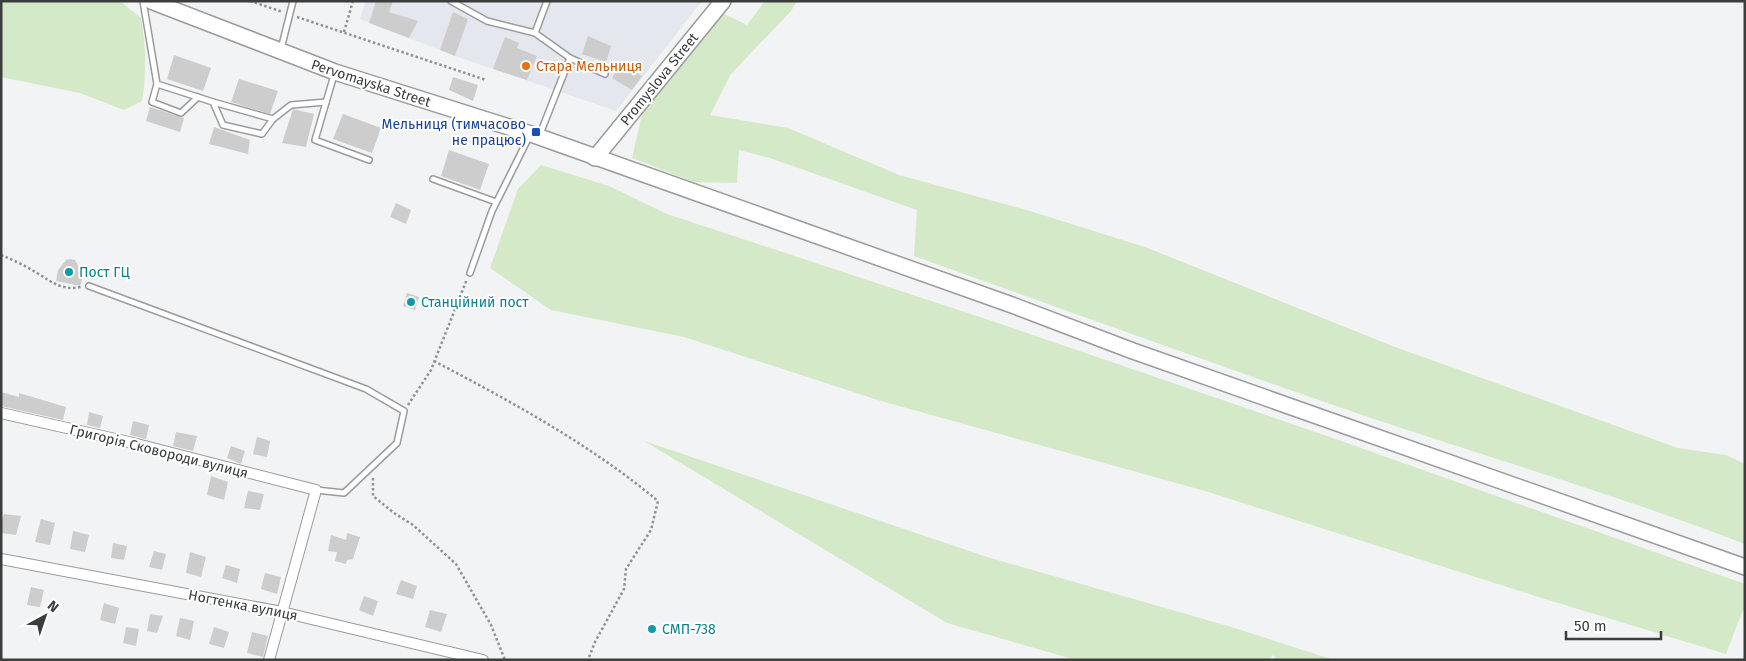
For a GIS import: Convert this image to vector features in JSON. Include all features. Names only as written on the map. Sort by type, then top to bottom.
[{"type":"street","name":"Pervomayska Street","points":[[151,1],[335,72],[535,136],[1012,305],[1133,352],[1745,567]]},
{"type":"street","name":"Promyslova Street","points":[[595,158],[723,1]]},
{"type":"street","name":"Григорія Сковороди вулиця","points":[[1,413],[133,443],[316,490]]},
{"type":"street","points":[[269,660],[316,490]]},
{"type":"street","name":"Ногтенка вулиця","points":[[1,559],[282,612],[483,660]]},
{"type":"lane","points":[[143,1],[157,84],[152,102],[182,114],[198,97]]},
{"type":"lane","points":[[280,51],[292,1]]},
{"type":"lane","points":[[451,1],[487,20],[535,33],[570,58],[605,74]]},
{"type":"lane","points":[[535,33],[547,1]]},
{"type":"lane","points":[[470,274],[496,202],[535,136],[570,58]]},
{"type":"lane","points":[[335,72],[315,140],[369,160]]},
{"type":"lane","points":[[157,84],[273,119]]},
{"type":"lane","points":[[213,102],[223,125],[262,134],[273,119],[291,105],[326,102]]},
{"type":"lane","points":[[433,179],[496,202]]},
{"type":"lane","points":[[89,286],[366,389],[404,411],[397,443],[344,493],[316,490]]},
{"type":"path","points":[[250,1],[486,80]]},
{"type":"path","points":[[344,32],[353,1]]},
{"type":"path","points":[[1,255],[38,273],[52,283],[74,289],[89,286]]},
{"type":"path","points":[[404,411],[430,370],[470,274]]},
{"type":"path","points":[[434,360],[494,392],[620,470],[658,501],[652,530],[626,569],[624,589],[594,642],[588,660]]},
{"type":"path","points":[[374,465],[373,496],[413,525],[456,564],[491,624],[505,660]]},
{"type":"shaded area","points":[[366,1],[702,1],[616,111],[455,56],[360,19]]},
{"type":"green space","points":[[1,1],[120,1],[141,18],[145,60],[142,101],[124,110],[80,93],[1,77]]},
{"type":"green space","points":[[765,1],[797,1],[791,11],[731,74],[710,115],[788,128],[899,175],[1030,211],[1145,247],[1395,347],[1678,448],[1726,455],[1745,464],[1745,544],[1604,494],[1311,397],[914,256],[917,210],[770,158],[739,150],[737,183],[694,182],[632,158],[642,114],[722,13],[747,25]]},
{"type":"green space","points":[[541,165],[609,186],[667,214],[1001,324],[1330,437],[1745,584],[1745,605],[1726,654],[1545,599],[1205,491],[881,401],[684,337],[551,310],[490,268],[518,189]]},
{"type":"green space","points":[[644,441],[987,557],[1228,626],[1334,660],[1277,660],[1273,655],[1269,660],[1076,660],[947,623]]},
{"type":"building","points":[[376,1],[393,1],[389,12],[418,21],[409,38],[369,23]]},
{"type":"building","points":[[453,12],[468,19],[455,56],[440,50]]},
{"type":"building","points":[[588,36],[611,46],[606,62],[582,54]]},
{"type":"building","points":[[505,37],[519,43],[517,48],[537,56],[527,80],[493,69]]},
{"type":"building","points":[[174,55],[211,68],[203,91],[167,79]]},
{"type":"building","points":[[621,63],[642,76],[632,90],[612,78]]},
{"type":"building","points":[[453,77],[478,85],[473,101],[449,90]]},
{"type":"building","points":[[239,79],[278,91],[270,114],[231,102]]},
{"type":"building","points":[[150,107],[184,118],[180,132],[146,121]]},
{"type":"building","points":[[293,109],[314,114],[306,147],[282,143]]},
{"type":"building","points":[[343,114],[381,128],[372,153],[333,139]]},
{"type":"building","points":[[214,127],[250,140],[248,154],[209,144]]},
{"type":"building","points":[[449,150],[489,164],[480,190],[441,176]]},
{"type":"building","points":[[396,203],[411,210],[406,224],[390,217]]},
{"type":"building","name":"Пост ГЦ","points":[[66,260],[75,260],[83,277],[80,286],[56,281],[58,270]]},
{"type":"building","name":"Станційний пост","points":[[407,293],[419,297],[415,310],[403,306]]},
{"type":"building","points":[[1,392],[19,397],[19,393],[66,407],[63,420],[1,406]]},
{"type":"building","points":[[89,412],[103,416],[100,428],[87,425]]},
{"type":"building","points":[[133,421],[149,425],[146,439],[130,435]]},
{"type":"building","points":[[176,432],[197,436],[193,451],[173,446]]},
{"type":"building","points":[[257,437],[270,441],[267,457],[253,454]]},
{"type":"building","points":[[231,446],[245,451],[241,464],[227,458]]},
{"type":"building","points":[[211,476],[228,482],[224,500],[207,495]]},
{"type":"building","points":[[248,491],[264,494],[260,510],[244,508]]},
{"type":"building","points":[[4,514],[21,516],[16,535],[1,533],[1,522]]},
{"type":"building","points":[[41,519],[55,523],[50,545],[35,542]]},
{"type":"building","points":[[73,531],[89,535],[85,552],[70,549]]},
{"type":"building","points":[[347,533],[360,537],[353,559],[347,560],[346,564],[335,561],[337,552],[328,551],[331,535],[346,540]]},
{"type":"building","points":[[113,543],[127,546],[124,560],[111,558]]},
{"type":"building","points":[[154,551],[166,554],[162,570],[149,567]]},
{"type":"building","points":[[190,552],[206,557],[201,577],[186,573]]},
{"type":"building","points":[[226,565],[240,569],[237,583],[222,578]]},
{"type":"building","points":[[265,573],[281,577],[277,594],[261,589]]},
{"type":"building","points":[[401,580],[417,586],[413,599],[396,594]]},
{"type":"building","points":[[31,587],[44,590],[40,607],[27,605]]},
{"type":"building","points":[[364,596],[378,601],[373,616],[359,610]]},
{"type":"building","points":[[104,603],[119,608],[115,624],[100,620]]},
{"type":"building","points":[[430,610],[447,614],[441,632],[425,627]]},
{"type":"building","points":[[150,614],[163,616],[157,633],[147,631]]},
{"type":"building","points":[[180,618],[194,621],[190,640],[176,636]]},
{"type":"building","points":[[126,627],[139,629],[136,646],[123,643]]},
{"type":"building","points":[[214,627],[229,632],[224,648],[209,644]]},
{"type":"building","points":[[252,632],[268,636],[263,657],[247,653]]},
{"type":"place","name":"Стара Мельниця","points":[[526,66]]},
{"type":"place","name":"Мельниця (тимчасово не працює)","points":[[536,132]]},
{"type":"place","name":"Пост ГЦ","points":[[69,272]]},
{"type":"place","name":"Станційний пост","points":[[411,302]]},
{"type":"place","name":"СМП-738","points":[[652,629]]}]
